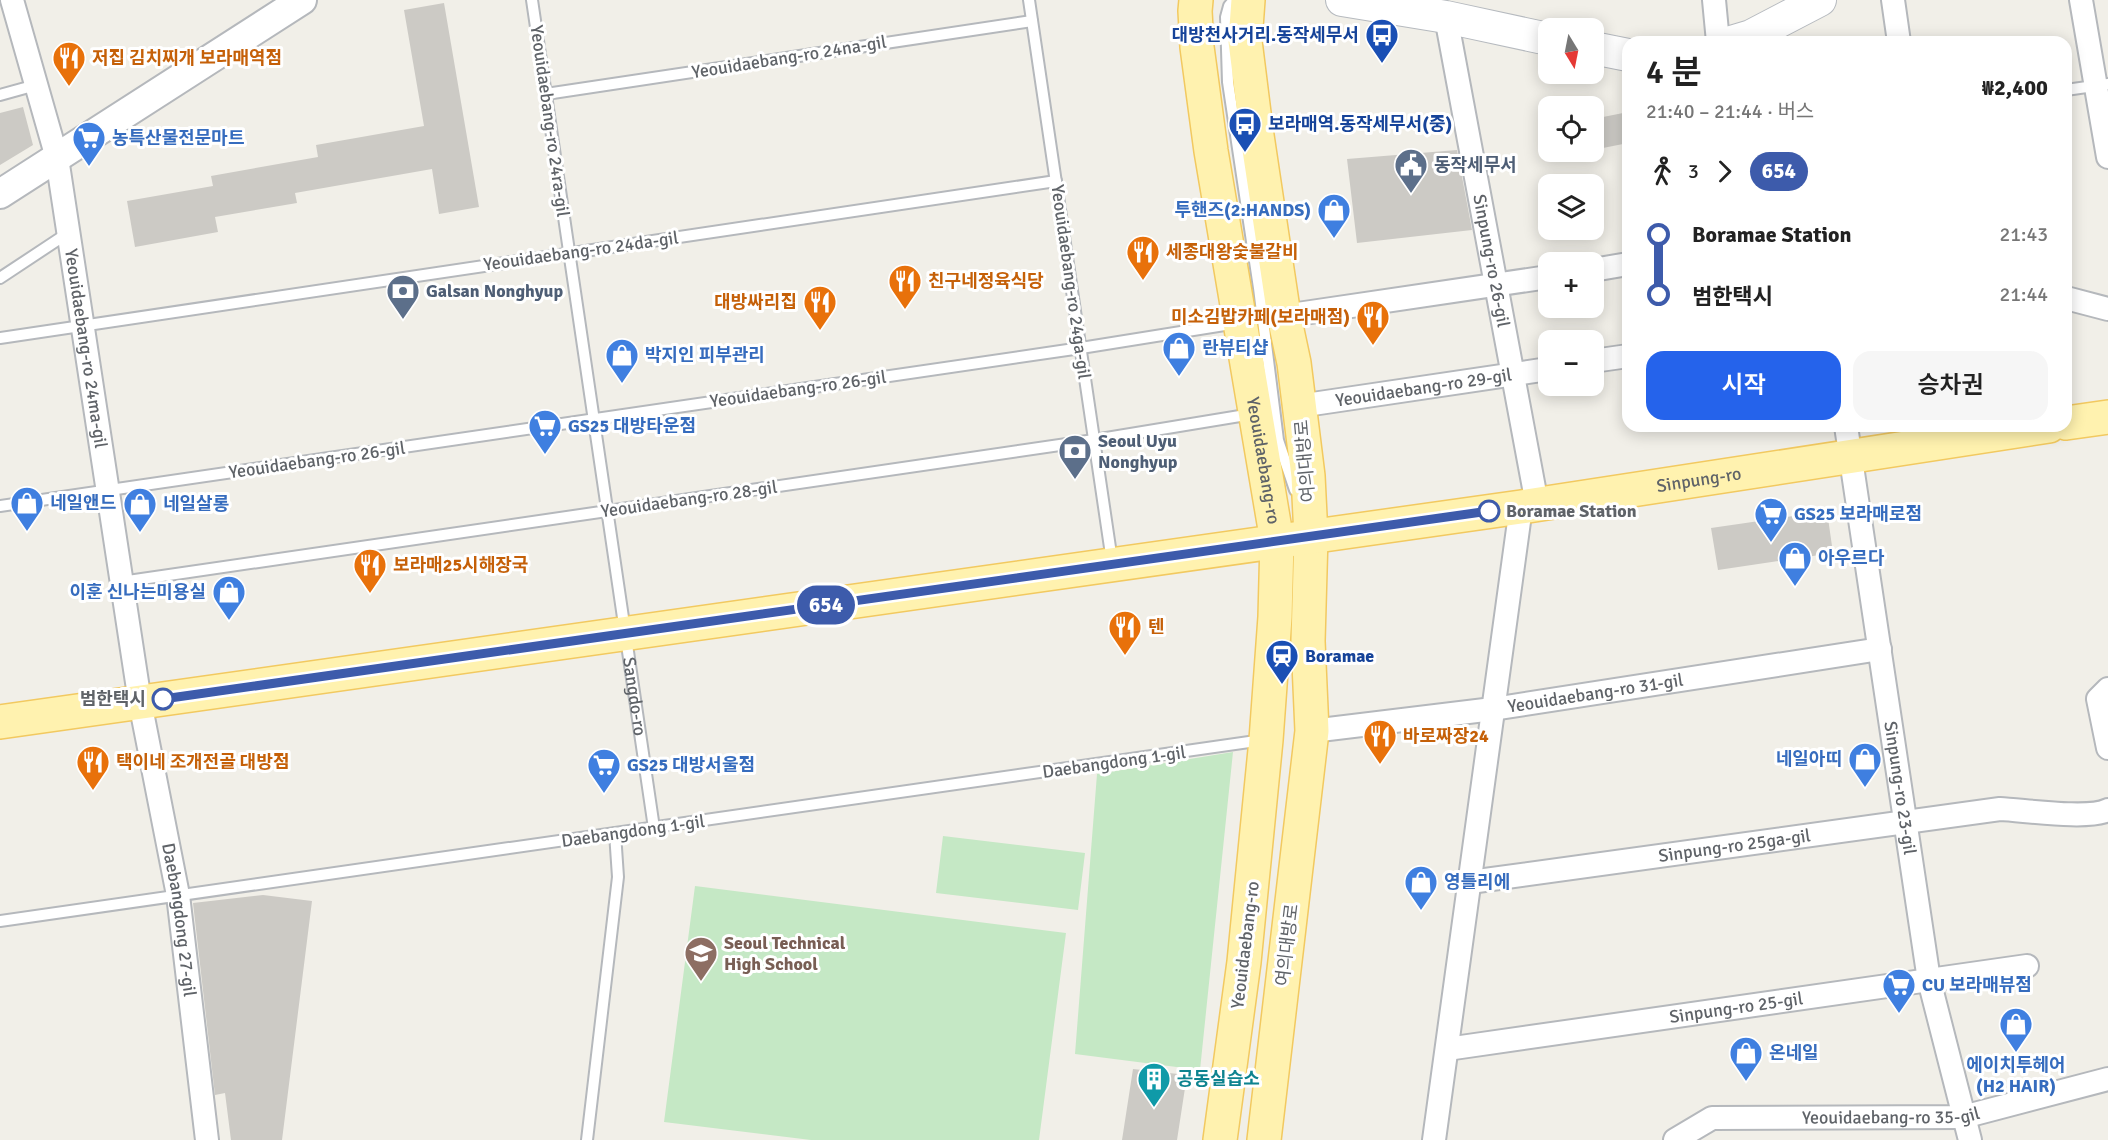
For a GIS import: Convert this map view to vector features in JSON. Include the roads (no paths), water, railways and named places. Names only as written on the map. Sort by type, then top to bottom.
[{"type":"main road","name":"Yeouidaebang-ro","points":[[1196,0],[1198,59],[1211,151],[1276,541],[1275,617],[1266,740],[1244,962],[1220,1140]]},
{"type":"main road","name":"여의대방로","points":[[1248,0],[1245,41],[1284,316],[1294,363],[1308,476],[1311,536],[1308,641],[1312,730],[1264,1140]]},
{"type":"main road","points":[[1342,0],[1446,17],[1538,37]]},
{"type":"main road","points":[[1751,36],[1772,34],[1820,0]]},
{"type":"main road","points":[[1604,50],[1622,54]]},
{"type":"main road","points":[[2072,422],[2108,417]]},
{"type":"main road","name":"Sinpung-ro","points":[[1276,541],[1529,506],[1849,441],[1969,432]]},
{"type":"main road","name":"Sangdo-ro","points":[[0,722],[1276,541]]},
{"type":"street","name":"Yeouidaebang-ro 24ma-gil","points":[[12,0],[57,158],[140,702]]},
{"type":"street","points":[[0,194],[302,0]]},
{"type":"street","points":[[1714,0],[1717,36]]},
{"type":"street","points":[[1893,0],[1898,36]]},
{"type":"street","points":[[2081,0],[2102,85],[2108,157]]},
{"type":"street","name":"Sinpung-ro 26-gil","points":[[1446,17],[1513,375],[1529,506]]},
{"type":"street","points":[[1604,268],[1622,265]]},
{"type":"street","points":[[1284,316],[1538,279]]},
{"type":"street","points":[[2072,300],[2108,309]]},
{"type":"street","points":[[1604,359],[1622,357]]},
{"type":"street","name":"Yeouidaebang-ro 29-gil","points":[[1299,406],[1538,371]]},
{"type":"street","name":"Sinpung-ro 23-gil","points":[[1849,441],[1929,980],[1970,1140]]},
{"type":"street","points":[[1434,1140],[1493,710],[1529,506]]},
{"type":"street","name":"Yeouidaebang-ro 31-gil","points":[[1312,730],[1493,710],[1880,649]]},
{"type":"street","points":[[2108,689],[2098,699],[2108,748]]},
{"type":"street","name":"Daebangdong 27-gil","points":[[140,702],[178,895],[207,1140]]},
{"type":"street","name":"Sinpung-ro 25ga-gil","points":[[1470,882],[2000,809],[2077,814],[2102,813],[2108,810]]},
{"type":"street","name":"Sinpung-ro 25-gil","points":[[1447,1049],[2027,966]]},
{"type":"street","name":"Yeouidaebang-ro 35-gil","points":[[1675,1140],[1712,1118],[1963,1117],[2108,1079]]},
{"type":"lane","name":"Yeouidaebang-ro 24ra-gil","points":[[532,0],[626,634]]},
{"type":"lane","name":"Yeouidaebang-ro 24ga-gil","points":[[1029,0],[1113,564]]},
{"type":"lane","points":[[1234,0],[1229,6],[1226,17],[1228,82],[1259,288],[1278,440],[1311,536]]},
{"type":"lane","name":"Yeouidaebang-ro 24na-gil","points":[[546,94],[1032,21]]},
{"type":"lane","points":[[0,95],[36,85]]},
{"type":"lane","points":[[2072,89],[2102,85]]},
{"type":"lane","name":"Yeouidaebang-ro 24da-gil","points":[[0,338],[1056,181]]},
{"type":"lane","points":[[0,278],[68,233]]},
{"type":"lane","name":"Yeouidaebang-ro 26-gil","points":[[0,506],[1081,348],[1239,322]]},
{"type":"lane","name":"Yeouidaebang-ro 28-gil","points":[[122,582],[1095,440],[1256,413]]},
{"type":"lane","name":"Sangdo-ro","points":[[626,634],[654,828]]},
{"type":"lane","name":"Daebangdong 1-gil","points":[[0,921],[1266,740]]},
{"type":"lane","points":[[587,1140],[618,877],[615,833]]},
{"type":"place","name":"대방천사거리.동작세무서","points":[[1382,64]]},
{"type":"place","name":"저집 김치찌개 보라매역점","points":[[69,87]]},
{"type":"place","name":"보라매역.동작세무서(중)","points":[[1245,153]]},
{"type":"place","name":"농특산물전문마트","points":[[89,167]]},
{"type":"place","name":"동작세무서","points":[[1411,194]]},
{"type":"place","name":"투핸즈(2:HANDS)","points":[[1334,239]]},
{"type":"place","name":"세종대왕숯불갈비","points":[[1143,281]]},
{"type":"place","name":"친구네정육식당","points":[[905,310]]},
{"type":"place","name":"Galsan Nonghyup","points":[[403,320]]},
{"type":"place","name":"대방싸리집","points":[[820,331]]},
{"type":"place","name":"미소김밥카페(보라매점)","points":[[1373,346]]},
{"type":"place","name":"란뷰티샵","points":[[1179,377]]},
{"type":"place","name":"박지인 피부관리","points":[[622,384]]},
{"type":"place","name":"GS25 대방타운점","points":[[545,455]]},
{"type":"place","name":"Seoul Uyu Nonghyup","points":[[1075,480]]},
{"type":"place","name":"Boramae Station","points":[[1489,511]]},
{"type":"place","name":"네일앤드","points":[[27,532]]},
{"type":"place","name":"네일살롱","points":[[140,533]]},
{"type":"place","name":"GS25 보라매로점","points":[[1771,543]]},
{"type":"place","name":"아우르다","points":[[1795,587]]},
{"type":"place","name":"보라매25시해장국","points":[[370,594]]},
{"type":"place","name":"이훈 신나는미용실","points":[[229,621]]},
{"type":"place","name":"텐","points":[[1125,656]]},
{"type":"place","name":"Boramae","points":[[1282,685]]},
{"type":"place","name":"범한택시","points":[[163,699]]},
{"type":"place","name":"바로짜장24","points":[[1380,765]]},
{"type":"place","name":"네일아띠","points":[[1865,788]]},
{"type":"place","name":"택이네 조개전골 대방점","points":[[93,791]]},
{"type":"place","name":"GS25 대방서울점","points":[[604,794]]},
{"type":"place","name":"영틀리에","points":[[1421,911]]},
{"type":"place","name":"Seoul Technical High School","points":[[701,982]]},
{"type":"place","name":"CU 보라매뷰점","points":[[1899,1014]]},
{"type":"place","name":"에이치투헤어 (H2 HAIR)","points":[[2016,1053]]},
{"type":"place","name":"온네일","points":[[1746,1082]]},
{"type":"place","name":"공동실습소","points":[[1154,1108]]}]
